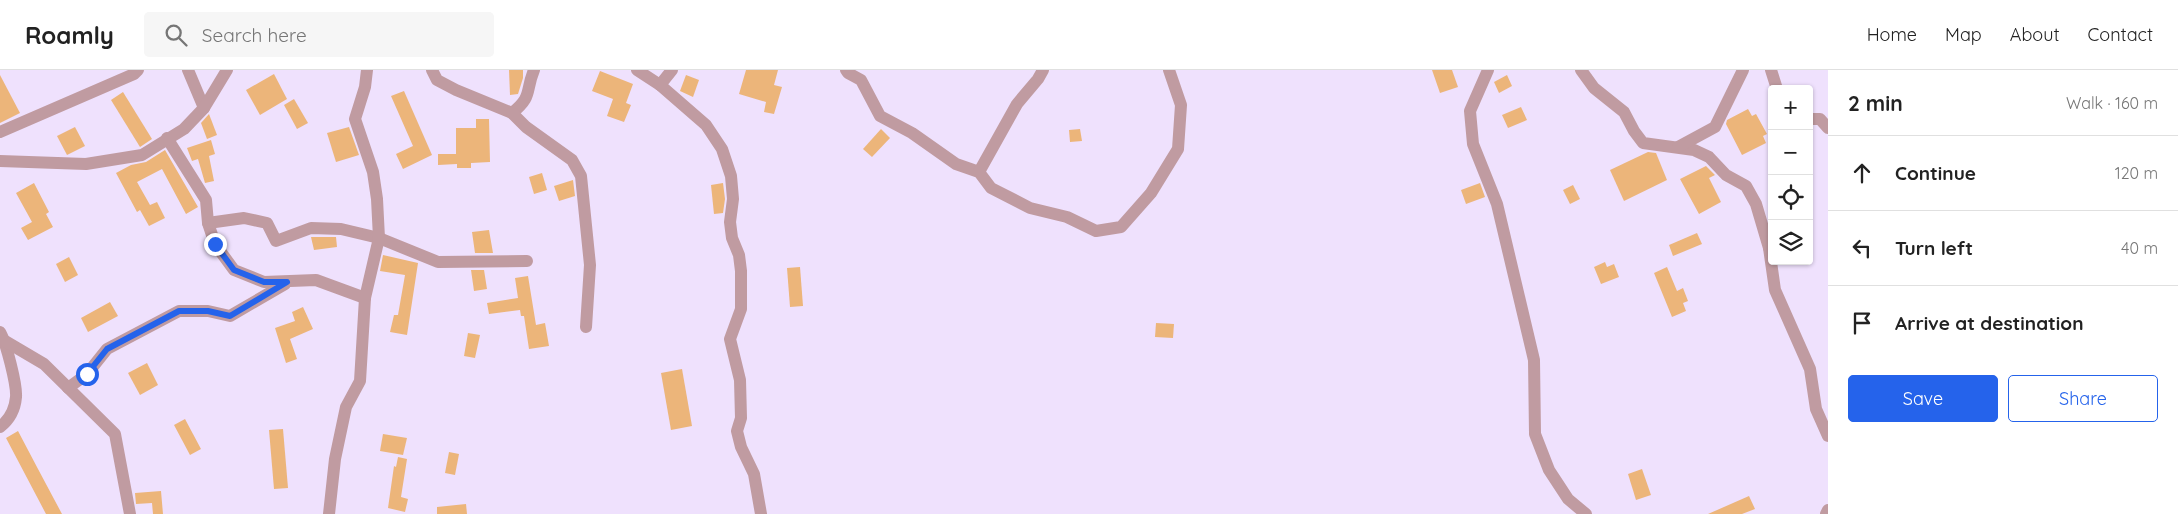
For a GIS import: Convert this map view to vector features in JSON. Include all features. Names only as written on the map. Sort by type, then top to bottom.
[{"type":"street","points":[[0,132],[134,74],[138,70]]},
{"type":"street","points":[[188,70],[204,108]]},
{"type":"street","points":[[0,161],[86,164],[142,154],[184,129],[204,108],[227,70]]},
{"type":"street","points":[[329,514],[335,459],[346,407],[360,381],[365,298],[379,238],[373,172],[355,119],[365,87],[367,70]]},
{"type":"street","points":[[432,70],[437,80],[456,90],[512,113],[526,127],[572,160],[581,176],[590,265],[586,327]]},
{"type":"street","points":[[512,113],[524,103],[530,92],[534,70]]},
{"type":"street","points":[[636,70],[660,85],[706,125],[722,149],[731,176],[733,199],[730,222],[732,238],[742,270],[741,309],[730,339],[740,380],[741,418],[737,431],[741,447],[754,474],[762,514]]},
{"type":"street","points":[[660,85],[672,70]]},
{"type":"street","points":[[846,70],[861,80],[880,116],[912,133],[956,164],[979,172],[991,188],[1030,208],[1067,217],[1096,231],[1121,227],[1151,193],[1178,149],[1182,105],[1169,70]]},
{"type":"street","points":[[979,172],[1017,104],[1038,79],[1042,70]]},
{"type":"street","points":[[1488,70],[1470,111],[1473,144],[1497,204],[1534,360],[1534,434],[1549,470],[1568,499],[1586,514]]},
{"type":"street","points":[[1581,70],[1594,88],[1624,112],[1634,131],[1644,143],[1694,150],[1708,157],[1726,175],[1746,186],[1756,204],[1768,245]]},
{"type":"street","points":[[1678,147],[1714,127],[1743,70]]},
{"type":"street","points":[[1771,70],[1776,85]]},
{"type":"street","points":[[1813,118],[1820,118],[1828,128]]},
{"type":"street","points":[[167,138],[206,200],[208,223],[215,244],[234,270],[264,282],[316,280],[365,298]]},
{"type":"street","points":[[208,223],[244,218],[267,223],[276,241],[311,228],[341,229],[379,238],[438,262],[527,261]]},
{"type":"street","points":[[1771,265],[1775,290],[1810,370],[1816,409],[1828,436]]},
{"type":"street","points":[[68,388],[87,374],[107,349],[179,311],[208,311],[230,316],[287,282]]},
{"type":"street","points":[[3,336],[44,364],[116,434],[130,514]]},
{"type":"street","points":[[0,427],[9,419],[17,396],[3,336]]},
{"type":"street","points":[[1826,514],[1828,510]]},
{"type":"building","points":[[509,70],[523,70],[523,78],[518,94],[510,95]]},
{"type":"building","points":[[746,70],[778,70],[774,85],[782,87],[774,114],[764,112],[766,102],[739,94]]},
{"type":"building","points":[[1432,70],[1452,70],[1458,87],[1440,93]]},
{"type":"building","points":[[600,71],[633,84],[626,103],[631,105],[624,122],[607,116],[613,99],[592,91]]},
{"type":"building","points":[[274,74],[287,99],[260,115],[246,90]]},
{"type":"building","points":[[0,75],[20,113],[0,123]]},
{"type":"building","points":[[686,75],[699,80],[693,97],[680,91]]},
{"type":"building","points":[[1507,75],[1512,86],[1499,93],[1494,82]]},
{"type":"building","points":[[404,91],[432,155],[403,169],[396,154],[413,146],[391,96]]},
{"type":"building","points":[[123,92],[152,139],[140,147],[111,100]]},
{"type":"building","points":[[294,99],[308,123],[297,129],[284,105]]},
{"type":"building","points":[[1521,107],[1527,120],[1508,128],[1502,115]]},
{"type":"building","points":[[1748,109],[1752,116],[1756,114],[1767,134],[1763,136],[1766,143],[1742,155],[1726,124],[1727,120]]},
{"type":"building","points":[[209,114],[217,135],[207,139],[201,123]]},
{"type":"building","points":[[476,119],[489,119],[490,162],[471,163],[471,168],[457,168],[457,164],[438,165],[438,154],[456,154],[456,128],[476,128]]},
{"type":"building","points":[[75,127],[85,146],[67,155],[57,136]]},
{"type":"building","points":[[349,127],[359,155],[336,162],[327,133]]},
{"type":"building","points":[[881,129],[890,138],[872,157],[863,149]]},
{"type":"building","points":[[1080,129],[1082,141],[1070,142],[1069,130]]},
{"type":"building","points":[[211,140],[215,154],[209,156],[214,181],[205,183],[198,159],[192,161],[187,148]]},
{"type":"building","points":[[165,150],[198,207],[186,214],[162,169],[137,182],[150,205],[157,202],[165,218],[149,226],[140,210],[137,212],[116,173],[131,165],[146,162]]},
{"type":"building","points":[[1648,152],[1656,153],[1667,180],[1624,201],[1610,170]]},
{"type":"building","points":[[1706,166],[1715,175],[1709,178],[1721,202],[1699,214],[1680,179]]},
{"type":"building","points":[[542,173],[547,190],[534,194],[529,177]]},
{"type":"building","points":[[573,180],[575,196],[559,201],[554,186]]},
{"type":"building","points":[[34,183],[49,212],[46,214],[53,227],[28,240],[21,228],[32,222],[16,193]]},
{"type":"building","points":[[723,183],[725,199],[723,213],[714,214],[711,185]]},
{"type":"building","points":[[1480,183],[1485,197],[1466,204],[1461,190]]},
{"type":"building","points":[[1573,185],[1580,199],[1570,204],[1563,190]]},
{"type":"building","points":[[489,230],[493,253],[475,253],[472,232]]},
{"type":"building","points":[[1697,233],[1702,244],[1673,256],[1669,245]]},
{"type":"building","points":[[311,237],[336,237],[337,247],[314,250]]},
{"type":"building","points":[[383,255],[418,263],[407,335],[390,332],[394,315],[398,315],[405,275],[380,271]]},
{"type":"building","points":[[69,257],[78,275],[65,282],[56,264]]},
{"type":"building","points":[[1605,262],[1607,267],[1614,264],[1619,277],[1601,284],[1594,267]]},
{"type":"building","points":[[800,267],[803,306],[790,307],[787,268]]},
{"type":"building","points":[[1667,267],[1677,291],[1683,288],[1688,301],[1683,303],[1686,311],[1672,317],[1654,273]]},
{"type":"building","points":[[471,270],[484,270],[487,289],[474,291]]},
{"type":"building","points":[[528,276],[536,325],[545,323],[549,346],[529,349],[524,316],[521,316],[520,310],[489,314],[487,303],[518,298],[515,278]]},
{"type":"building","points":[[110,302],[118,316],[88,332],[81,318]]},
{"type":"building","points":[[303,307],[313,329],[290,339],[297,359],[286,363],[275,328],[295,321],[292,312]]},
{"type":"building","points":[[1156,323],[1174,324],[1173,338],[1155,337]]},
{"type":"building","points":[[468,333],[480,335],[475,358],[464,356]]},
{"type":"building","points":[[147,363],[158,385],[140,395],[128,373]]},
{"type":"building","points":[[682,369],[692,426],[671,430],[661,373]]},
{"type":"building","points":[[185,419],[201,449],[190,455],[174,425]]},
{"type":"building","points":[[283,429],[288,488],[274,489],[269,430]]},
{"type":"building","points":[[18,431],[62,514],[46,514],[6,438]]},
{"type":"building","points":[[383,434],[407,438],[403,455],[380,451]]},
{"type":"building","points":[[449,452],[459,454],[455,475],[445,473]]},
{"type":"building","points":[[398,457],[407,459],[401,497],[408,499],[405,512],[388,508],[394,466],[396,467]]},
{"type":"building","points":[[1642,469],[1651,495],[1636,500],[1628,474]]},
{"type":"building","points":[[161,491],[163,514],[153,514],[152,503],[136,504],[135,493]]},
{"type":"building","points":[[1749,496],[1755,509],[1742,514],[1708,514]]},
{"type":"building","points":[[466,504],[467,514],[437,514],[437,507]]},
{"type":"route","points":[[87,374],[107,349],[179,311],[208,311],[230,316],[245,309],[287,282],[264,282],[245,276],[234,270],[215,244]]}]
